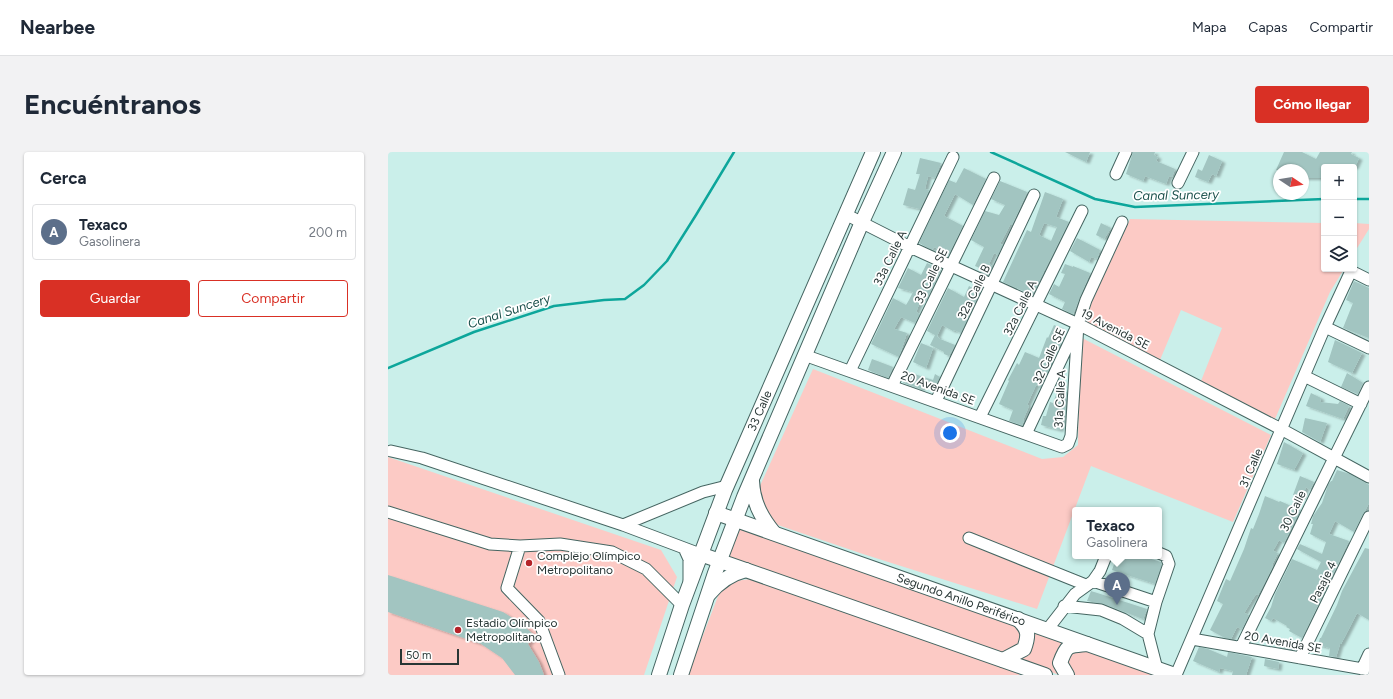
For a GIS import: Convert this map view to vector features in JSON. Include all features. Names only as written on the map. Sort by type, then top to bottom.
[{"type":"main road","name":"33 Calle","points":[[659,675],[700,554],[727,486],[873,152]]},
{"type":"main road","name":"33 Calle","points":[[681,675],[706,598],[726,562],[741,522],[752,479],[804,355],[894,152]]},
{"type":"main road","points":[[752,479],[755,502],[762,518],[774,533]]},
{"type":"main road","name":"Segundo Anillo Periférico","points":[[716,513],[1176,675]]},
{"type":"main road","points":[[700,554],[1045,675]]},
{"type":"main road","points":[[706,598],[715,586],[727,577],[746,570]]},
{"type":"main road","points":[[1003,660],[1024,650],[1028,638],[1026,627],[1018,619]]},
{"type":"main road","points":[[1067,675],[1060,663],[1065,650],[1071,646],[1087,644]]},
{"type":"street","points":[[1116,174],[1126,152]]},
{"type":"street","points":[[1178,183],[1193,152]]},
{"type":"street","name":"33a Calle A","points":[[850,371],[953,157]]},
{"type":"street","name":"33 Calle SE","points":[[892,386],[994,178]]},
{"type":"street","name":"32a Calle B","points":[[936,401],[1034,195]]},
{"type":"street","name":"32a Calle A","points":[[980,417],[1082,210]]},
{"type":"street","name":"19 Avenida SE","points":[[845,214],[950,266],[1078,324],[1281,429],[1369,477]]},
{"type":"street","name":"32 Calle SE","points":[[1026,434],[1078,324],[1086,300],[1122,222]]},
{"type":"street","name":"31 Calle","points":[[1176,675],[1325,327],[1351,271],[1369,280]]},
{"type":"street","name":"31a Calle A","points":[[1062,447],[1068,444],[1071,436],[1078,324]]},
{"type":"street","points":[[1325,327],[1369,348]]},
{"type":"street","name":"20 Avenida SE","points":[[804,355],[1062,447]]},
{"type":"street","points":[[1304,376],[1361,404]]},
{"type":"street","name":"30 Calle","points":[[1241,647],[1369,387]]},
{"type":"street","points":[[391,451],[422,458],[623,525],[700,554]]},
{"type":"street","points":[[623,525],[703,492],[727,486]]},
{"type":"street","points":[[388,512],[490,544],[520,546],[560,544],[612,552],[646,569],[682,605]]},
{"type":"street","name":"Pasaje 4","points":[[1300,658],[1369,517]]},
{"type":"street","points":[[969,538],[1089,583],[1156,602]]},
{"type":"street","points":[[520,546],[507,588],[539,621],[559,675]]},
{"type":"street","points":[[684,548],[689,559],[689,585]]},
{"type":"street","points":[[1157,669],[1148,634],[1156,602],[1169,564],[1166,556],[1162,554]]},
{"type":"street","points":[[1047,630],[1064,606],[1100,571],[1105,559]]},
{"type":"street","points":[[1064,606],[1101,610],[1123,619],[1148,634]]},
{"type":"street","name":"20 Avenida SE","points":[[1192,639],[1365,670]]},
{"type":"street","points":[[1365,670],[1369,654]]},
{"type":"shaded area","points":[[1130,219],[1321,223],[1321,272],[1342,272],[1330,292],[1275,419],[1201,381],[1222,328],[1181,310],[1160,360],[1083,320]]},
{"type":"shaded area","points":[[1357,223],[1369,224],[1369,229],[1357,248]]},
{"type":"shaded area","points":[[1080,337],[1271,435],[1233,522],[1091,466],[1076,507],[1072,507],[1072,516],[1037,609],[863,554],[769,522],[759,488],[813,369],[1042,459],[1063,457],[1078,445]]},
{"type":"shaded area","name":"Complejo Olímpico Metropolitano","points":[[388,457],[661,550],[677,577],[644,675],[388,675]]},
{"type":"shaded area","points":[[735,521],[1017,619],[1027,637],[1004,656],[720,560]]},
{"type":"shaded area","points":[[751,579],[1013,670],[1020,675],[684,675],[692,664],[720,591],[735,581]]},
{"type":"shaded area","points":[[1027,623],[1076,641],[1059,675],[1015,658]]},
{"type":"shaded area","points":[[1086,647],[1167,675],[1075,675],[1066,665],[1068,653]]},
{"type":"building","points":[[1065,152],[1090,152],[1086,162]]},
{"type":"building","points":[[1133,152],[1155,152],[1154,155],[1158,157],[1156,161],[1175,169],[1172,177],[1169,176],[1166,184],[1145,176],[1143,181],[1126,174]]},
{"type":"building","points":[[1284,152],[1302,152],[1316,159],[1320,152],[1352,152],[1351,154],[1359,158],[1356,164],[1321,164],[1321,178],[1309,178],[1309,164],[1279,164]]},
{"type":"building","points":[[1209,155],[1222,161],[1216,176],[1212,174],[1208,182],[1195,177],[1198,169],[1202,171]]},
{"type":"building","points":[[920,158],[941,163],[935,178],[928,176],[925,189],[929,190],[920,209],[903,205],[908,188],[915,190],[920,174],[916,174]]},
{"type":"building","points":[[964,168],[986,179],[973,205],[955,194],[944,216],[963,226],[949,254],[934,247],[932,250],[919,243],[949,180],[956,183]]},
{"type":"building","points":[[1000,181],[1027,192],[1012,225],[1010,225],[1000,244],[1003,245],[998,255],[994,253],[989,264],[992,266],[988,275],[980,272],[982,269],[975,266],[984,247],[971,240],[985,211],[999,215],[1005,205],[991,199]]},
{"type":"building","points":[[1045,192],[1063,199],[1056,217],[1069,222],[1032,295],[1003,282],[1027,230],[1031,232]],"holes":[[[1044,223],[1057,227],[1051,241],[1039,235]]]},
{"type":"building","points":[[1101,223],[1111,228],[1104,239],[1096,235]]},
{"type":"building","points":[[1077,238],[1100,250],[1097,259],[1091,257],[1089,262],[1070,251]]},
{"type":"building","points":[[927,263],[941,270],[927,300],[922,297],[916,312],[920,314],[915,323],[901,317],[894,329],[907,333],[899,357],[871,344],[893,298],[906,305],[913,292],[898,288],[908,268],[921,275]]},
{"type":"building","points":[[1065,264],[1090,273],[1073,314],[1062,309],[1065,302],[1049,294],[1054,284],[1059,287],[1065,274],[1061,273]]},
{"type":"building","points":[[1354,281],[1369,288],[1369,338],[1343,328],[1353,303],[1346,300]]},
{"type":"building","points":[[969,286],[980,292],[961,333],[954,330],[953,331],[942,325],[937,336],[940,339],[955,345],[949,356],[930,345],[935,335],[927,331],[948,288],[964,297]]},
{"type":"building","points":[[1054,325],[1061,328],[1056,341],[1061,343],[1058,349],[1051,346],[1046,359],[1052,362],[1041,387],[1036,385],[1027,405],[1029,406],[1022,425],[1009,421],[1013,410],[999,404],[1009,381],[1008,380],[1017,363],[1019,365],[1025,352],[1039,358],[1047,337],[1048,338]]},
{"type":"building","points":[[1335,340],[1362,353],[1352,373],[1328,362]]},
{"type":"building","points":[[921,343],[933,348],[926,368],[913,362]]},
{"type":"building","points":[[872,359],[893,367],[888,378],[868,370]]},
{"type":"building","points":[[908,372],[933,380],[935,374],[940,377],[935,388],[924,382],[921,389],[903,383]]},
{"type":"building","points":[[1347,373],[1363,383],[1358,394],[1341,387]]},
{"type":"building","points":[[1058,389],[1067,392],[1065,416],[1063,415],[1060,430],[1041,425],[1043,416],[1046,416],[1050,402],[1053,403]]},
{"type":"building","points":[[1311,393],[1321,398],[1320,402],[1338,404],[1340,401],[1349,406],[1343,419],[1306,406]]},
{"type":"building","points":[[1305,418],[1327,423],[1320,442],[1302,432]]},
{"type":"building","points":[[1284,442],[1303,453],[1294,470],[1277,464]]},
{"type":"building","points":[[1337,470],[1350,474],[1369,485],[1369,503],[1354,532],[1335,521],[1329,534],[1349,541],[1302,638],[1289,631],[1290,629],[1286,627],[1287,626],[1273,618],[1271,621],[1265,618],[1292,559],[1317,570],[1321,562],[1297,549],[1300,544],[1322,554],[1326,542],[1310,534],[1313,524],[1311,524],[1313,516],[1322,503],[1328,485],[1332,481]]},
{"type":"building","points":[[1300,476],[1314,482],[1310,490],[1306,487],[1302,497],[1293,495]]},
{"type":"building","points":[[1265,496],[1300,510],[1284,543],[1279,540],[1273,551],[1278,553],[1258,595],[1256,594],[1244,613],[1249,615],[1242,629],[1237,627],[1231,639],[1225,638],[1210,630],[1223,604],[1217,601],[1226,579],[1230,581],[1244,549],[1251,528],[1253,529]]},
{"type":"building","points":[[1365,548],[1369,549],[1369,620],[1357,613],[1340,644],[1336,657],[1329,656],[1330,648],[1318,645],[1320,638],[1337,605],[1342,591]]},
{"type":"building","points":[[1116,559],[1152,559],[1161,562],[1162,564],[1155,584],[1112,570]]},
{"type":"building","points":[[388,575],[503,612],[522,624],[535,636],[528,644],[539,662],[544,675],[515,675],[502,658],[481,644],[388,612]]},
{"type":"building","points":[[1091,591],[1147,609],[1143,619],[1104,604],[1087,601]]},
{"type":"building","points":[[1279,638],[1291,642],[1289,649],[1277,645]]},
{"type":"building","points":[[1199,647],[1227,657],[1228,652],[1252,657],[1246,675],[1232,675],[1233,671],[1220,668],[1219,672],[1193,661]]},
{"type":"building","points":[[1265,659],[1279,662],[1278,669],[1264,666]]},
{"type":"waterway","name":"Canal Suncery","points":[[388,368],[474,332],[554,306],[625,299],[644,285],[667,261],[734,152]]},
{"type":"waterway","name":"Canal Suncery","points":[[991,152],[1095,199],[1135,207],[1321,199]]},
{"type":"waterway","name":"Canal Suncery","points":[[1357,199],[1369,199]]},
{"type":"place","name":"Complejo Olímpico Metropolitano","points":[[529,563]]},
{"type":"place","name":"Texaco","points":[[1117,605]]},
{"type":"place","name":"Estadio Olímpico Metropolitano","points":[[458,630]]}]
